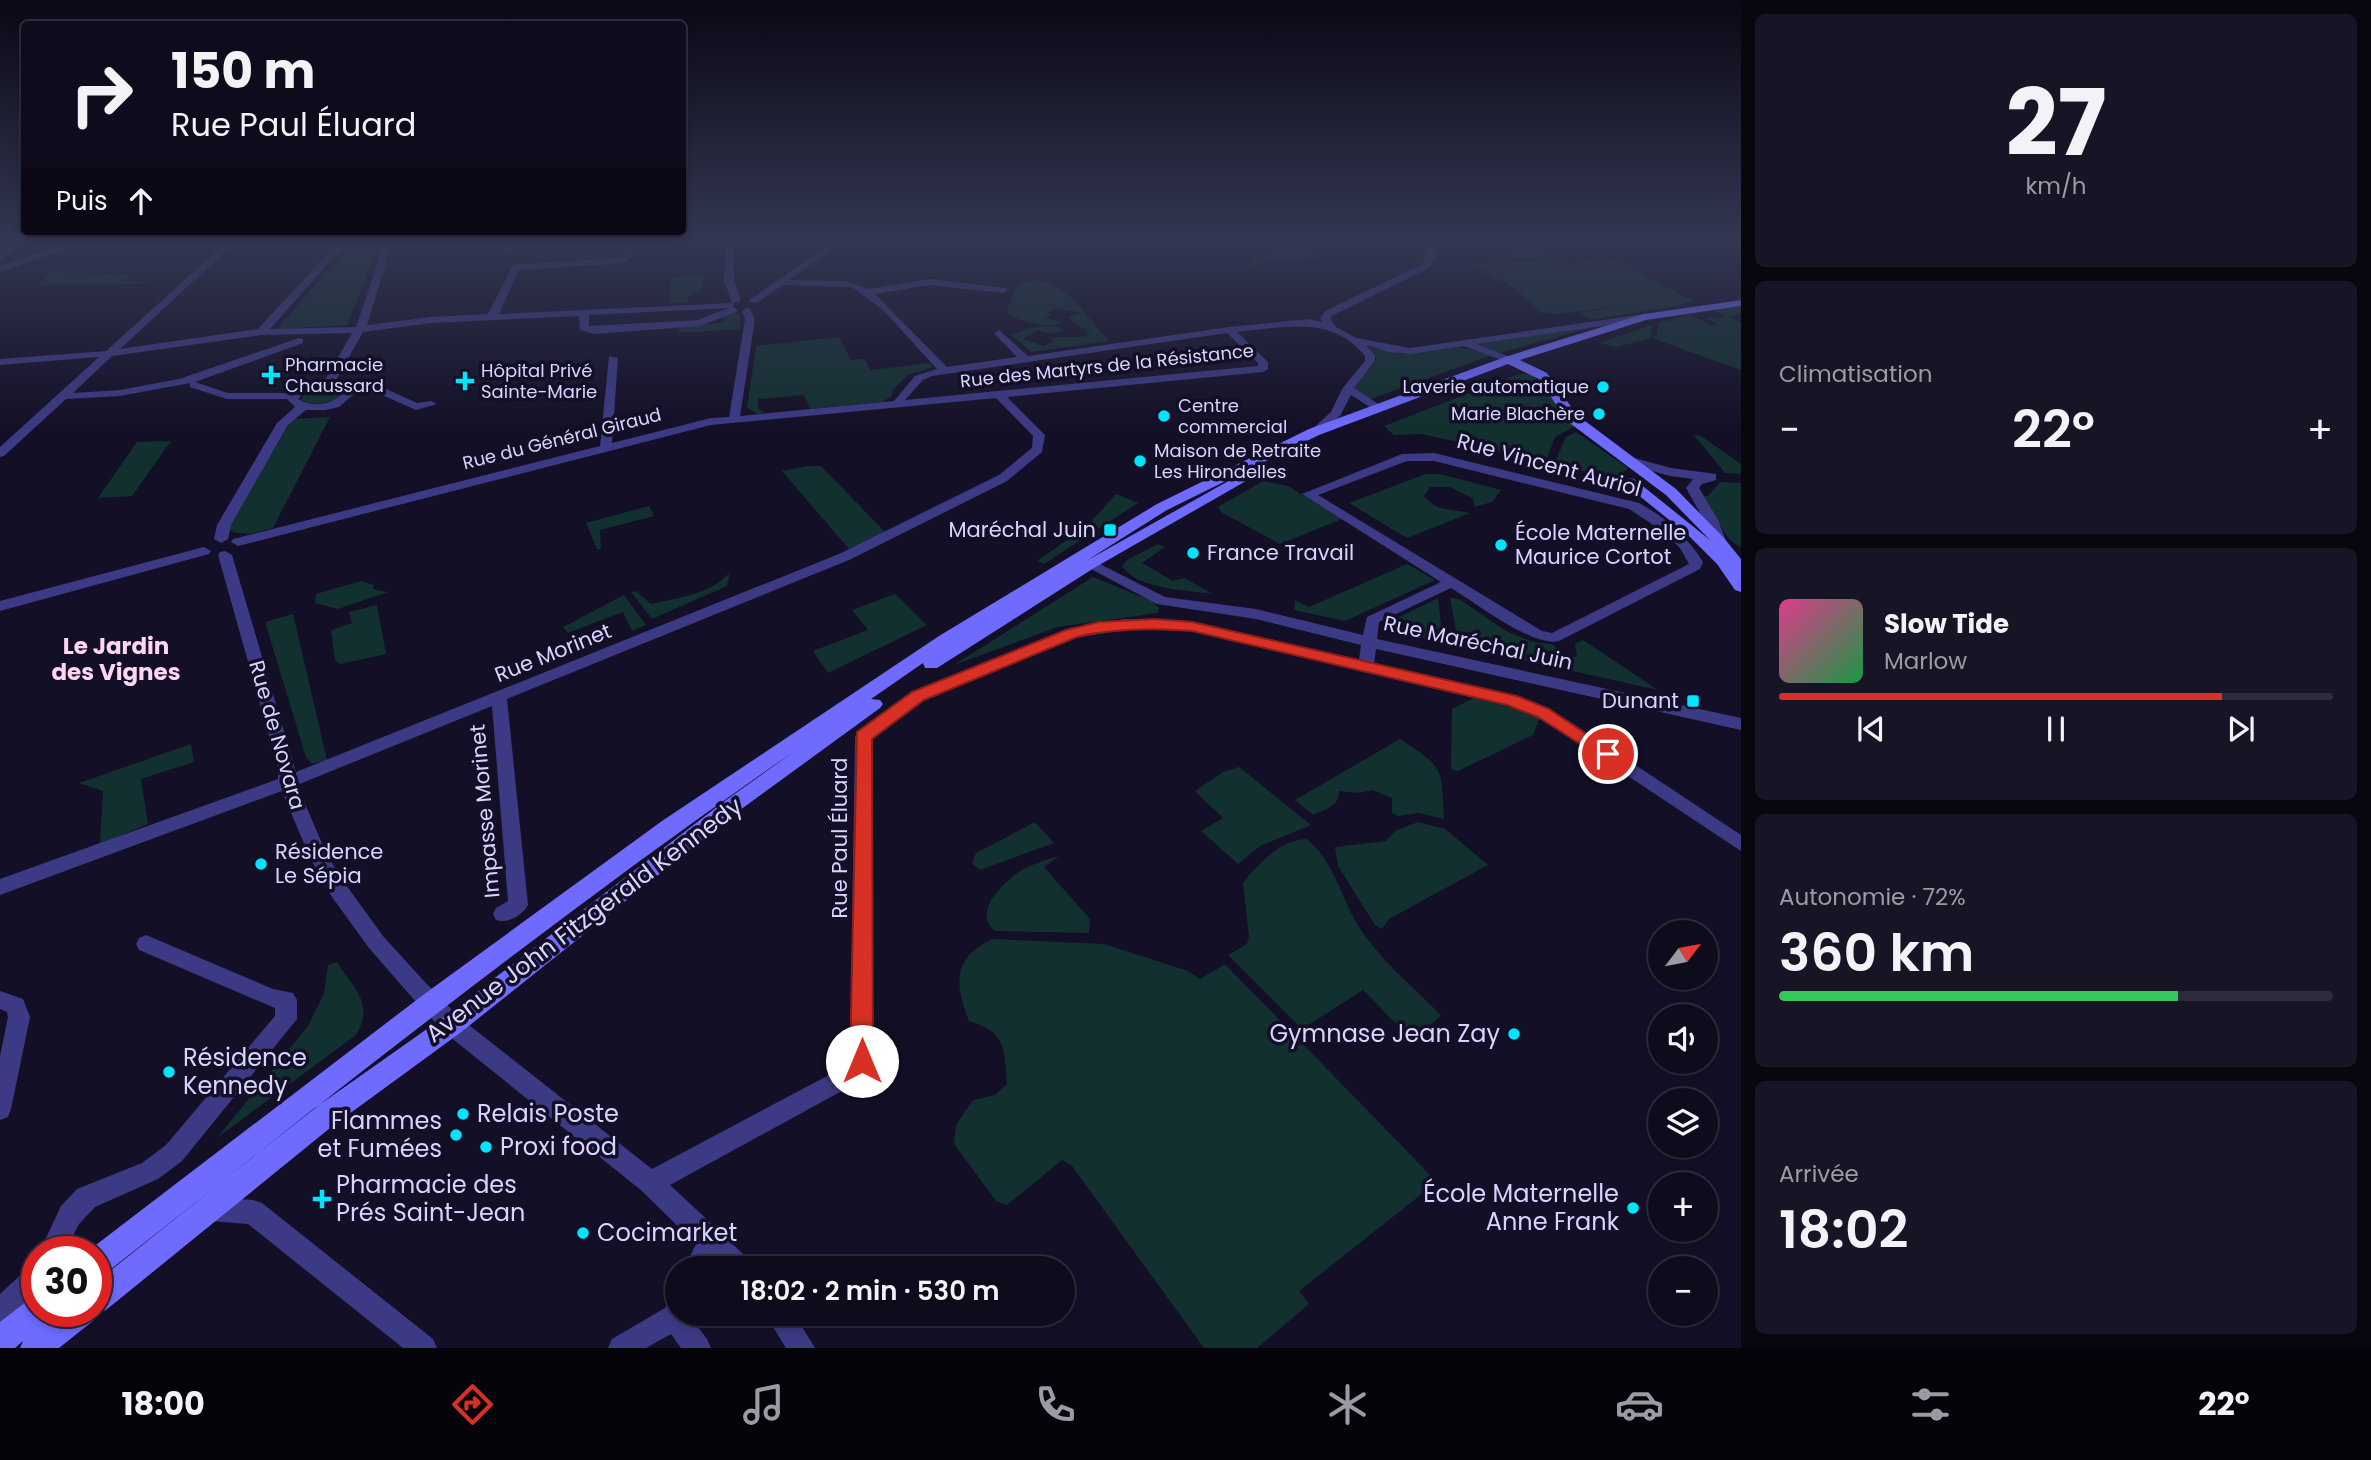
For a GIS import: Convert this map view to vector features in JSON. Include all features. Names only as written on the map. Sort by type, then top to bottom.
[{"type":"main road","name":"Avenue John Fitzgerald Kennedy","points":[[112,1287],[398,1061],[452,1025],[627,886],[832,733],[1178,499],[1314,432],[1508,360],[1644,317],[1731,303]]},
{"type":"main road","name":"Avenue John Fitzgerald Kennedy","points":[[112,1251],[431,1002],[669,827],[945,640],[1085,560],[1301,449],[1522,366],[1586,337]]},
{"type":"main road","points":[[1508,360],[1548,381],[1558,401],[1578,423],[1631,461],[1683,504],[1719,541],[1741,569]]},
{"type":"main road","points":[[1377,407],[1391,414]]},
{"type":"main road","points":[[1629,482],[1637,469],[1631,461]]},
{"type":"main road","points":[[1217,494],[1232,482],[1233,479],[1226,474]]},
{"type":"main road","points":[[1629,482],[1664,503],[1683,504]]},
{"type":"main road","points":[[1629,482],[1693,532],[1722,561],[1741,587]]},
{"type":"main road","points":[[1178,499],[1198,504]]},
{"type":"main road","points":[[0,1341],[18,1307]]},
{"type":"main road","points":[[35,1348],[62,1327]]},
{"type":"street","points":[[0,453],[164,303]]},
{"type":"street","points":[[261,332],[288,303]]},
{"type":"street","points":[[330,380],[360,329],[369,303]]},
{"type":"street","points":[[492,317],[499,303]]},
{"type":"street","points":[[611,303],[611,311]]},
{"type":"street","points":[[0,362],[171,347],[261,332],[360,329],[396,323],[750,306],[754,303]]},
{"type":"street","points":[[879,303],[945,371]]},
{"type":"street","points":[[900,403],[919,378],[945,371],[1313,318],[1322,309],[1341,303]]},
{"type":"street","points":[[1332,326],[1327,323],[1326,315],[1350,303]]},
{"type":"street","points":[[584,313],[583,328],[594,331],[700,323],[733,305]]},
{"type":"street","points":[[734,419],[750,306]]},
{"type":"street","name":"Avenue John Fitzgerald Kennedy","points":[[1313,318],[1370,344],[1398,351],[1644,317]]},
{"type":"street","name":"Avenue John Fitzgerald Kennedy","points":[[1313,318],[1362,346],[1370,356],[1368,365],[1348,389],[1336,414],[1314,432]]},
{"type":"street","name":"Rue des Martyrs de la Résistance","points":[[900,403],[1263,369],[1263,362],[1229,330]]},
{"type":"street","points":[[999,333],[1025,359]]},
{"type":"street","points":[[60,396],[118,392],[189,380],[277,346],[299,341]]},
{"type":"street","points":[[1462,344],[1508,360]]},
{"type":"street","points":[[53,358],[79,366],[80,378]]},
{"type":"street","points":[[606,447],[613,358]]},
{"type":"street","points":[[194,385],[227,396],[293,397],[311,384],[330,380],[345,382],[352,391]]},
{"type":"street","points":[[1348,389],[1377,407]]},
{"type":"street","points":[[293,397],[294,403],[303,407],[333,404],[352,391],[382,391],[416,407],[431,404]]},
{"type":"street","name":"Rue Morinet","points":[[0,887],[287,781],[499,698],[866,548],[1003,478],[1029,458],[1041,441],[1033,428],[999,394]]},
{"type":"street","name":"Rue du Général Giraud","points":[[228,545],[692,426],[734,419],[900,403]]},
{"type":"street","points":[[0,606],[204,551],[207,545],[228,545],[224,525],[283,423],[303,407]]},
{"type":"street","name":"Rue Vincent Auriol","points":[[1406,457],[1434,457],[1634,506],[1648,513],[1667,530],[1696,562],[1695,566],[1554,638],[1538,635],[1452,582],[1308,494],[1406,457]]},
{"type":"street","points":[[1631,461],[1670,472],[1712,477],[1692,485],[1719,541]]},
{"type":"street","points":[[1683,504],[1700,503]]},
{"type":"street","name":"Rue de Novara","points":[[228,545],[287,768],[287,781],[319,858],[339,891],[376,942],[452,1025],[650,1183],[729,1256]]},
{"type":"street","name":"Rue Maréchal Juin","points":[[1085,560],[1149,596],[1256,614],[1369,642],[1741,724]]},
{"type":"street","points":[[1366,668],[1372,620],[1376,616],[1452,582]]},
{"type":"street","name":"Rue Paul Éluard","points":[[650,1183],[852,1074],[862,1061],[863,737],[872,728],[927,692],[1072,634],[1099,627],[1155,624],[1192,626],[1511,700],[1544,713],[1741,844]]},
{"type":"street","name":"Impasse Morinet","points":[[499,698],[517,905],[503,914]]},
{"type":"street","points":[[60,1236],[70,1215],[86,1198],[149,1171],[174,1153],[286,1019],[286,1000],[272,998],[146,944]]},
{"type":"street","points":[[0,1000],[16,1006],[19,1017],[0,1109]]},
{"type":"street","points":[[208,1209],[253,1212],[424,1348]]},
{"type":"street","points":[[703,1256],[712,1238]]},
{"type":"street","points":[[621,1348],[665,1320]]},
{"type":"street","points":[[684,1326],[698,1348]]},
{"type":"street","points":[[786,1326],[802,1348]]},
{"type":"green space","points":[[300,303],[356,303],[347,325],[277,329]]},
{"type":"green space","points":[[1010,303],[1075,303],[1109,341],[1031,352],[1010,334],[1045,326],[1064,330],[1051,334],[1037,330],[1023,339],[1044,346],[1054,341],[1051,339],[1085,336],[1089,335],[1086,332],[1092,330],[1082,328],[1068,317],[1081,313],[1057,308],[1048,312],[1051,315],[1044,317],[1062,323],[1035,324],[1008,314]]},
{"type":"green space","points":[[1530,303],[1687,303],[1591,320],[1580,313],[1624,306],[1559,314],[1542,313]]},
{"type":"green space","points":[[1741,306],[1741,314],[1729,317],[1741,323],[1741,370],[1652,338],[1657,334],[1658,323],[1691,315],[1710,325],[1721,326],[1706,318],[1726,317],[1714,310]]},
{"type":"green space","points":[[732,313],[741,316],[740,329],[679,333],[679,326],[721,323],[726,320],[722,317]]},
{"type":"green space","points":[[1652,325],[1650,338],[1617,347],[1599,343]]},
{"type":"green space","points":[[1594,327],[1499,353],[1476,344]]},
{"type":"green space","points":[[839,337],[851,360],[864,359],[871,370],[929,363],[933,367],[908,375],[892,391],[892,396],[882,402],[810,409],[804,395],[758,399],[758,408],[765,413],[758,414],[747,408],[756,346]]},
{"type":"green space","points":[[1365,346],[1401,354],[1459,347],[1492,355],[1368,400],[1354,388],[1377,359]]},
{"type":"green space","points":[[1526,374],[1539,381],[1575,426],[1555,437],[1546,461],[1421,434],[1394,435],[1384,426],[1516,375]]},
{"type":"green space","points":[[325,384],[340,384],[347,392],[319,404],[301,400],[306,390]]},
{"type":"green space","points":[[330,417],[273,528],[249,534],[232,532],[229,528],[292,419]]},
{"type":"green space","points":[[1576,432],[1628,468],[1617,480],[1554,464],[1566,437]]},
{"type":"green space","points":[[1694,435],[1701,436],[1741,464],[1741,474],[1725,473]]},
{"type":"green space","points":[[171,441],[132,496],[98,498],[137,442]]},
{"type":"green space","points":[[821,466],[885,532],[849,549],[782,471]]},
{"type":"green space","points":[[1426,474],[1440,474],[1501,490],[1492,502],[1474,507],[1473,498],[1449,487],[1430,487],[1424,496],[1433,505],[1470,513],[1407,538],[1349,503]]},
{"type":"green space","points":[[1263,481],[1288,486],[1342,519],[1280,544],[1221,512],[1218,507]]},
{"type":"green space","points":[[1720,482],[1741,483],[1741,548],[1729,539],[1700,496],[1708,496]]},
{"type":"green space","points":[[1116,494],[1138,503],[1044,564],[1037,561],[1087,526]]},
{"type":"green space","points":[[649,506],[654,516],[600,530],[601,549],[597,549],[586,523]]},
{"type":"green space","points":[[1158,544],[1165,547],[1142,563],[1173,581],[1184,578],[1213,594],[1151,584],[1129,574],[1122,566],[1127,560]]},
{"type":"green space","points":[[1407,564],[1435,580],[1345,621],[1294,610],[1295,600],[1309,607]]},
{"type":"green space","points":[[730,572],[727,586],[652,619],[631,592],[636,591],[651,604],[704,590]]},
{"type":"green space","points":[[1093,577],[1152,601],[1159,608],[1158,613],[1057,627],[954,665]]},
{"type":"green space","points":[[361,581],[374,585],[373,589],[388,592],[338,609],[315,603],[316,594]]},
{"type":"green space","points":[[895,594],[927,625],[828,673],[813,651],[868,630],[852,610]]},
{"type":"green space","points":[[624,595],[646,625],[632,631],[623,612],[568,633],[563,627]]},
{"type":"green space","points":[[1438,598],[1443,642],[1392,631],[1385,624]]},
{"type":"green space","points":[[1450,598],[1459,599],[1506,631],[1533,642],[1552,644],[1565,656],[1577,657],[1575,644],[1583,640],[1658,690],[1459,646]]},
{"type":"green space","points":[[377,605],[386,654],[340,664],[335,660],[331,630],[352,623],[349,612]]},
{"type":"green space","points":[[293,614],[327,760],[312,764],[306,757],[265,622]]},
{"type":"green space","points":[[1474,698],[1525,711],[1539,719],[1533,735],[1458,771],[1451,769],[1452,709]]},
{"type":"green space","points":[[1400,739],[1438,770],[1444,819],[1419,813],[1398,816],[1392,813],[1392,798],[1372,790],[1359,793],[1339,791],[1334,804],[1313,815],[1295,800]]},
{"type":"green space","points":[[191,744],[194,762],[141,779],[148,824],[100,844],[103,791],[79,783]]},
{"type":"green space","points":[[1239,767],[1311,825],[1260,846],[1238,864],[1201,831],[1223,818],[1195,791],[1223,772]]},
{"type":"green space","points":[[1035,822],[1054,843],[980,870],[972,864],[976,853]]},
{"type":"green space","points":[[1418,822],[1445,829],[1488,865],[1389,919],[1382,929],[1375,925],[1338,866],[1335,847],[1386,841],[1395,831]]},
{"type":"green space","points":[[1306,839],[1330,868],[1353,916],[1368,939],[1387,962],[1441,1015],[1414,1042],[1363,990],[1302,1029],[1228,955],[1247,944],[1249,936],[1243,883],[1278,849]]},
{"type":"green space","points":[[1059,856],[1044,867],[1090,919],[1089,933],[995,931],[987,916],[991,900],[997,892],[1022,870]]},
{"type":"green space","points":[[993,939],[1104,944],[1188,971],[1200,979],[1225,964],[1437,1182],[1299,1291],[1309,1304],[1257,1348],[1204,1348],[1072,1166],[1062,1160],[1007,1205],[996,1201],[954,1144],[956,1125],[973,1100],[995,1095],[1007,1084],[1001,1043],[991,1031],[969,1021],[959,983],[960,972],[970,954]]},
{"type":"green space","points":[[337,962],[363,1005],[361,1024],[356,1035],[217,1138],[308,1026],[324,994],[328,965]]},
{"type":"place","name":"Pharmacie Chaussard","points":[[271,375]]},
{"type":"place","name":"Hôpital Privé Sainte-Marie","points":[[465,381]]},
{"type":"place","name":"Laverie automatique","points":[[1603,387]]},
{"type":"place","name":"Marie Blachère","points":[[1599,414]]},
{"type":"place","name":"Centre commercial","points":[[1164,416]]},
{"type":"place","name":"Maison de Retraite Les Hirondelles","points":[[1140,461]]},
{"type":"place","name":"Maréchal Juin","points":[[1110,530]]},
{"type":"place","name":"École Maternelle Maurice Cortot","points":[[1501,545]]},
{"type":"place","name":"France Travail","points":[[1193,553]]},
{"type":"place","name":"Dunant","points":[[1693,701]]},
{"type":"place","name":"Résidence Le Sépia","points":[[261,864]]},
{"type":"place","name":"Gymnase Jean Zay","points":[[1514,1034]]},
{"type":"place","name":"Résidence Kennedy","points":[[169,1072]]},
{"type":"place","name":"Relais Poste","points":[[463,1114]]},
{"type":"place","name":"Flammes et Fumées","points":[[456,1135]]},
{"type":"place","name":"Proxi food","points":[[486,1147]]},
{"type":"place","name":"Pharmacie des Prés Saint-Jean","points":[[322,1199]]},
{"type":"place","name":"École Maternelle Anne Frank","points":[[1633,1208]]},
{"type":"place","name":"Cocimarket","points":[[583,1233]]},
{"type":"district","name":"Le Jardin des Vignes","points":[[116,659]]},
{"type":"route","points":[[862,1061],[863,737],[918,696],[935,689],[1072,634],[1099,627],[1124,624],[1192,626],[1511,700],[1544,713],[1608,754]]}]
